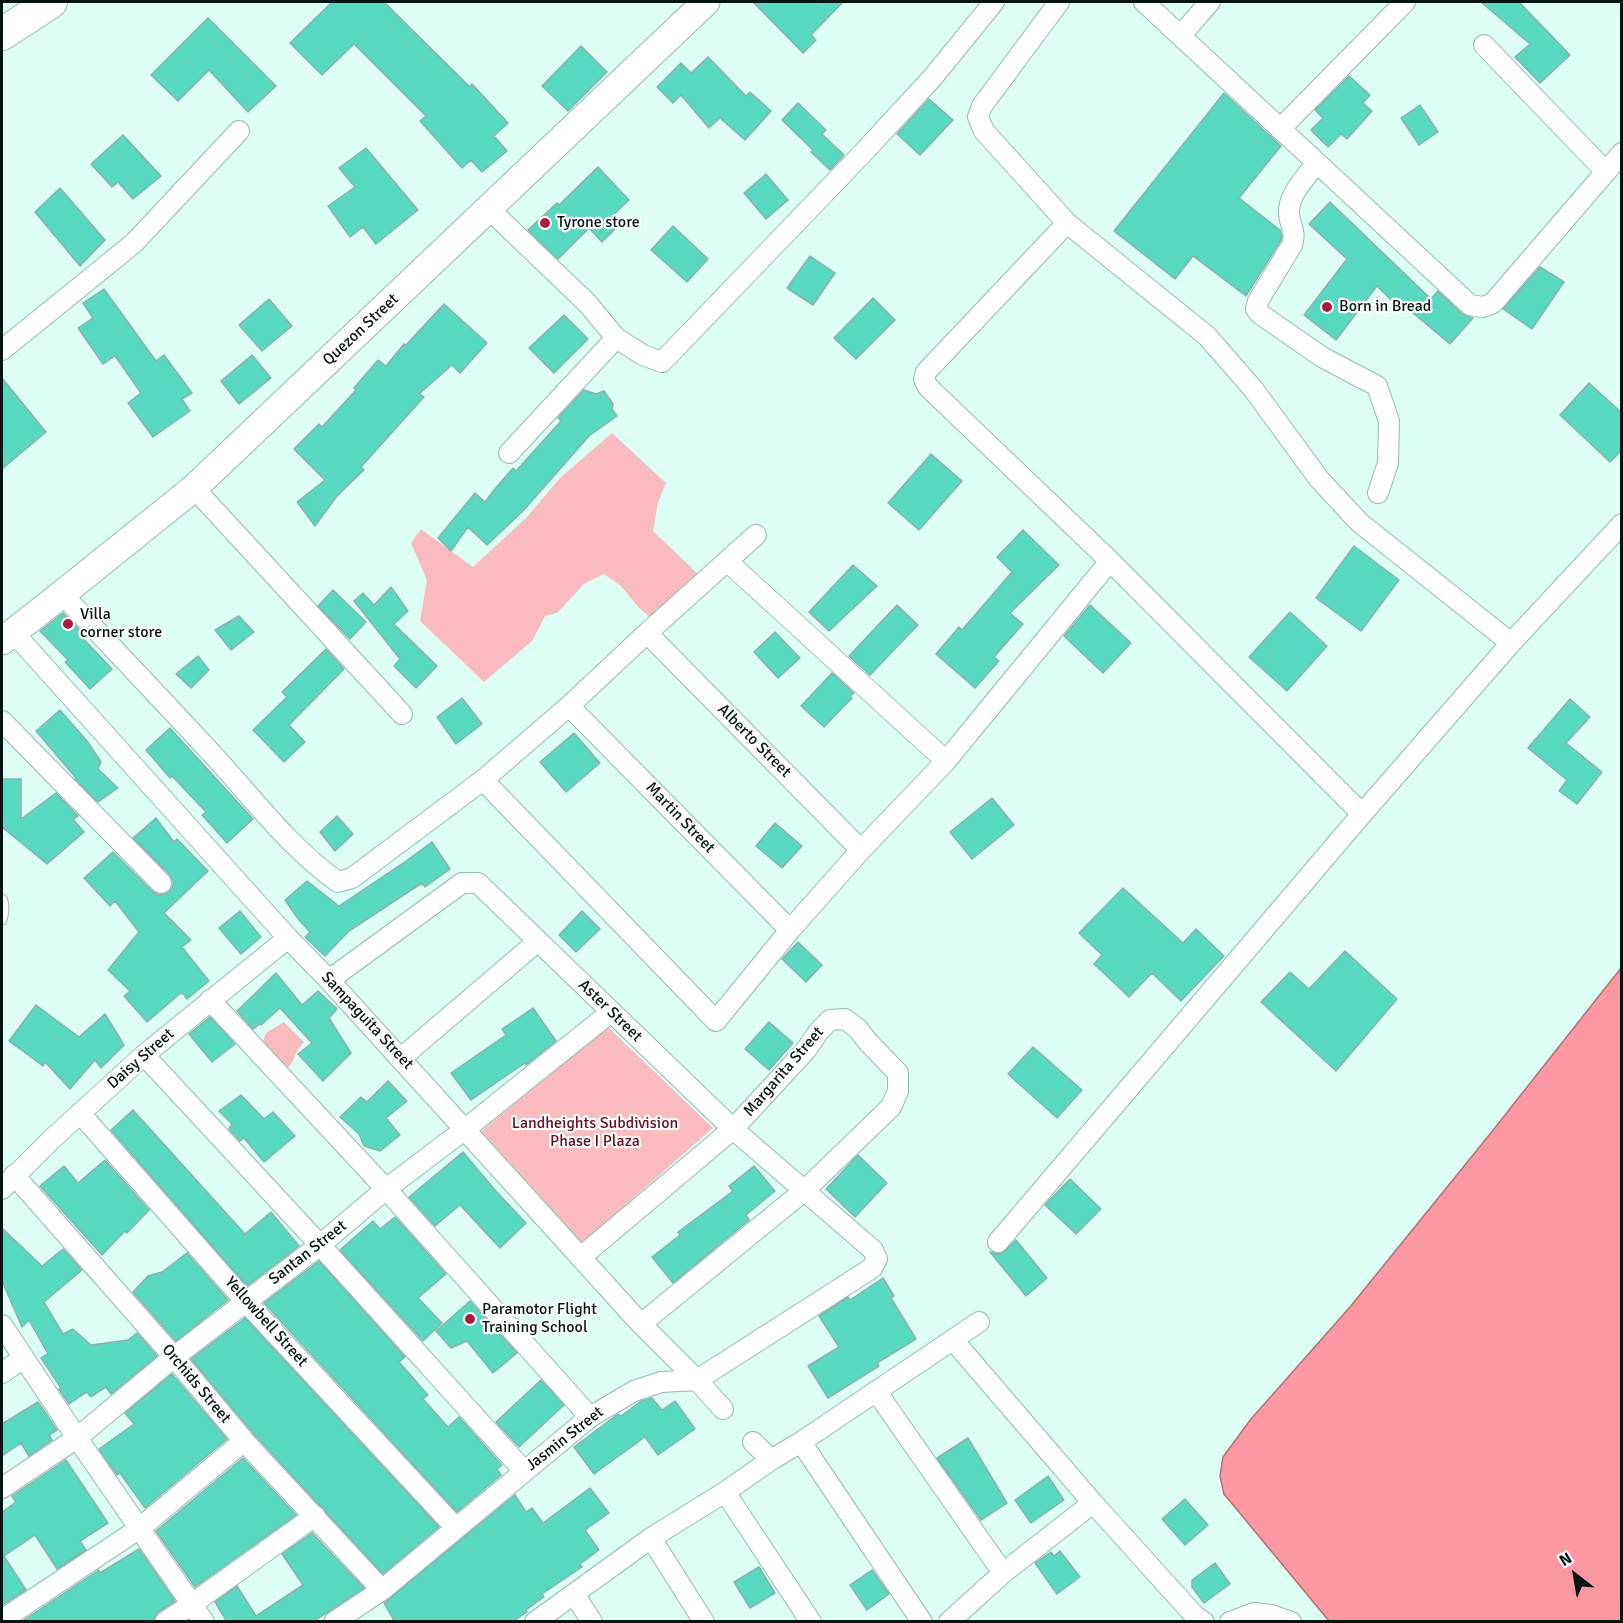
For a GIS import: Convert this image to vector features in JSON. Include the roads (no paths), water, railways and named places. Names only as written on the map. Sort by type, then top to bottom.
[{"type":"main road","points":[[2,34],[51,2]]},
{"type":"main road","name":"Quezon Street","points":[[7,636],[194,488],[706,2]]},
{"type":"street","points":[[489,209],[588,304],[616,338],[643,355],[662,362],[933,77],[994,2]]},
{"type":"street","points":[[1059,2],[982,106],[978,117],[984,131],[1067,223],[1207,336],[1254,390],[1319,479],[1360,524],[1511,643]]},
{"type":"street","points":[[1144,2],[1470,305],[1483,307],[1493,303],[1622,153]]},
{"type":"street","points":[[1180,35],[1210,2]]},
{"type":"street","points":[[1280,129],[1405,2]]},
{"type":"street","points":[[1484,45],[1606,172]]},
{"type":"street","points":[[2,350],[134,243],[239,132]]},
{"type":"street","points":[[1316,162],[1294,192],[1289,212],[1295,237],[1258,301],[1257,309],[1260,314],[1322,357],[1377,386],[1389,421],[1389,463],[1378,493]]},
{"type":"street","points":[[1067,223],[926,372],[924,379],[928,387],[1110,561],[1362,814]]},
{"type":"street","points":[[509,453],[616,338]]},
{"type":"street","points":[[194,488],[402,714]]},
{"type":"street","points":[[998,1242],[1362,814],[1511,643],[1622,524]]},
{"type":"street","points":[[62,594],[302,853],[338,882],[352,878],[483,780],[569,706],[756,535]]},
{"type":"street","points":[[483,780],[716,1022],[790,930],[946,760],[1110,561]]},
{"type":"street","points":[[728,562],[946,760]]},
{"type":"street","name":"Alberto Street","points":[[647,633],[861,850]]},
{"type":"street","name":"Sampaguita Street","points":[[7,636],[329,980],[641,1324],[698,1380],[723,1409]]},
{"type":"street","name":"Martin Street","points":[[569,706],[790,930]]},
{"type":"street","points":[[2,721],[161,883]]},
{"type":"street","name":"Aster Street","points":[[329,980],[462,883],[478,883],[733,1130],[873,1250],[878,1259]]},
{"type":"street","name":"Daisy Street","points":[[8,1182],[144,1055],[288,938]]},
{"type":"street","points":[[401,1058],[538,941]]},
{"type":"street","points":[[210,1000],[386,1190],[590,1417]]},
{"type":"street","name":"Santan Street","points":[[2,1488],[77,1438],[174,1357],[320,1245],[611,1012]]},
{"type":"street","name":"Margarita Street","points":[[581,1257],[733,1130],[806,1050],[830,1020],[844,1018],[858,1029],[898,1073],[898,1091],[891,1107],[805,1190],[641,1324]]},
{"type":"street","points":[[144,1055],[320,1245],[524,1471]]},
{"type":"street","name":"Yellowbell Street","points":[[80,1113],[246,1302],[456,1528]]},
{"type":"street","name":"Orchids Street","points":[[8,1182],[174,1357],[244,1440],[382,1590]]},
{"type":"street","name":"Jasmin Street","points":[[334,1622],[382,1590],[590,1417],[634,1391],[660,1382],[698,1380],[872,1268],[878,1259]]},
{"type":"street","points":[[535,1622],[651,1538],[801,1442],[979,1322]]},
{"type":"street","points":[[2,1324],[77,1438],[204,1622]]},
{"type":"street","points":[[953,1340],[1093,1503],[1195,1616],[1204,1622]]},
{"type":"street","points":[[2,1373],[23,1358]]},
{"type":"street","points":[[876,1391],[1003,1573]]},
{"type":"street","points":[[2,1620],[140,1528],[244,1440]]},
{"type":"street","points":[[753,1442],[771,1460]]},
{"type":"street","points":[[801,1442],[922,1622]]},
{"type":"street","points":[[725,1492],[811,1622]]},
{"type":"street","points":[[949,1622],[1003,1573],[1093,1503]]},
{"type":"street","points":[[165,1622],[315,1516]]},
{"type":"street","points":[[651,1538],[704,1622]]},
{"type":"street","points":[[574,1594],[592,1622]]},
{"type":"street","points":[[1230,1622],[1254,1613],[1271,1615],[1291,1622]]},
{"type":"lane","points":[[2,899],[4,902],[2,920]]},
{"type":"place","name":"Tyrone store","points":[[545,223]]},
{"type":"place","name":"Born in Bread","points":[[1327,307]]},
{"type":"place","name":"Villa corner store","points":[[68,624]]},
{"type":"place","name":"Paramotor Flight Training School","points":[[470,1319]]},
{"type":"park label","name":"Landheights Subdivision Phase I Plaza","points":[[595,1133]]}]
